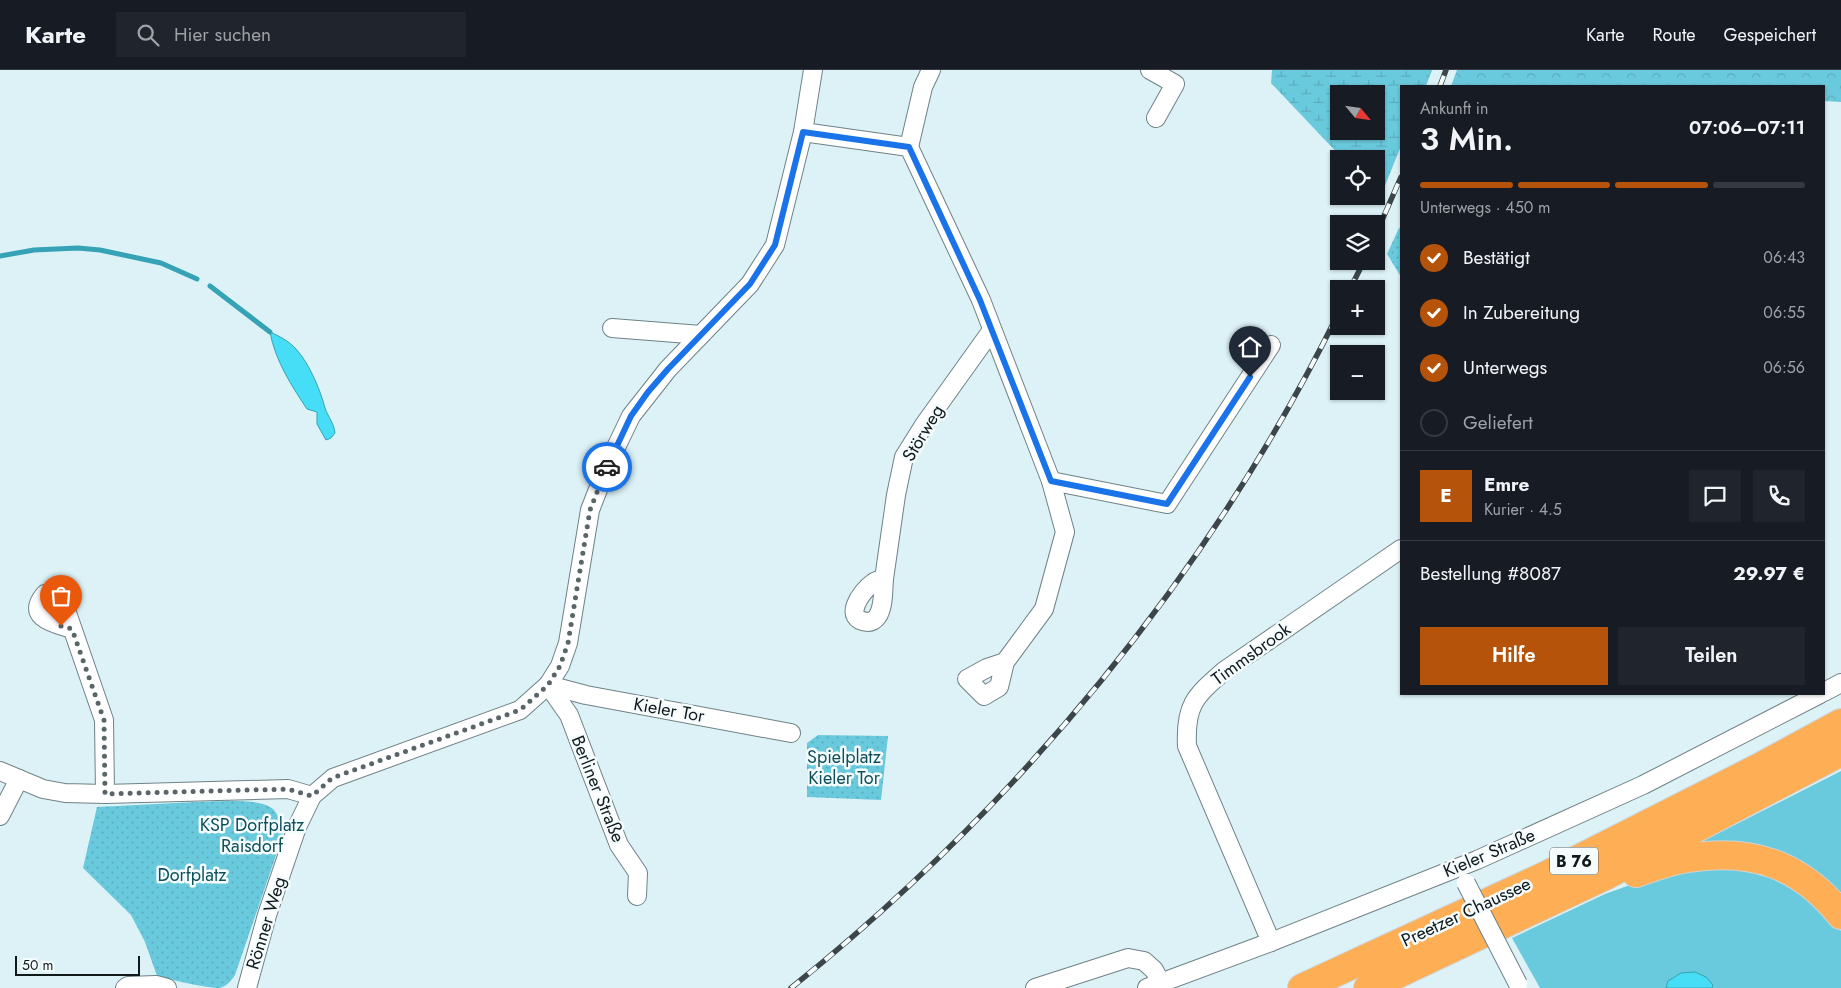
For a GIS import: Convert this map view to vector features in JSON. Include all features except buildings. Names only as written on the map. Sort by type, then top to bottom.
[{"type":"highway","name":"Preetzer Chaussee","points":[[1302,988],[1549,874],[1758,768],[1841,723]]},
{"type":"highway","name":"Preetzer Chaussee","points":[[1368,988],[1605,876],[1841,752]]},
{"type":"highway","name":"B 76","points":[[1605,876],[1627,875],[1686,858],[1722,854],[1764,859],[1799,875],[1826,896],[1841,915]]},
{"type":"street","name":"Rönner Weg","points":[[246,988],[267,915],[296,827],[312,796],[332,778],[520,710],[548,685],[560,666],[568,643],[590,510],[608,464],[631,416],[648,392],[750,284],[775,245],[803,132],[813,70]]},
{"type":"street","points":[[931,70],[923,88],[909,147],[961,257],[992,330],[1051,481],[1065,532],[1044,609],[1005,662]]},
{"type":"street","points":[[1150,70],[1175,84],[1156,118]]},
{"type":"street","points":[[803,132],[909,147]]},
{"type":"street","points":[[612,328],[701,335]]},
{"type":"street","name":"Störweg","points":[[884,579],[896,496],[904,457],[924,425],[992,330]]},
{"type":"street","points":[[1051,481],[1167,504],[1270,345]]},
{"type":"street","name":"Timmsbrook","points":[[1272,942],[1187,746],[1186,724],[1193,703],[1205,688],[1224,671],[1400,550]]},
{"type":"street","points":[[72,629],[104,720],[105,794]]},
{"type":"street","points":[[1825,691],[1841,683]]},
{"type":"street","name":"Kieler Tor","points":[[548,685],[586,695],[791,733]]},
{"type":"street","name":"Berliner Straße","points":[[548,685],[569,715],[618,845],[638,873],[637,896]]},
{"type":"street","name":"Kieler Straße","points":[[1154,985],[1272,942],[1457,868],[1644,785],[1818,695]]},
{"type":"street","points":[[0,771],[43,790],[65,793],[105,794],[288,789],[312,796]]},
{"type":"street","points":[[0,816],[19,779]]},
{"type":"street","points":[[1457,868],[1519,986]]},
{"type":"street","points":[[1035,988],[1128,958],[1144,961],[1154,970],[1154,985]]},
{"type":"street","points":[[124,988],[128,986],[167,988]]},
{"type":"green space","points":[[1272,70],[1432,70],[1426,85],[1400,85],[1400,148],[1385,186],[1385,150],[1334,150],[1271,83]]},
{"type":"green space","points":[[1457,70],[1841,70],[1841,102],[1825,101],[1825,85],[1451,85]]},
{"type":"green space","points":[[1399,228],[1400,275],[1387,254]]},
{"type":"green space","name":"Spielplatz Kieler Tor","points":[[818,735],[888,736],[881,800],[807,797],[807,743]]},
{"type":"green space","points":[[1841,771],[1841,903],[1695,845]]},
{"type":"green space","name":"Dorfplatz","points":[[225,801],[267,805],[277,815],[283,835],[235,975],[229,983],[220,988],[179,982],[157,976],[145,942],[131,915],[83,868],[97,807]]},
{"type":"green space","points":[[1743,862],[1818,901],[1841,931],[1841,988],[1540,988],[1512,938],[1605,894],[1685,865]]},
{"type":"shaded area","points":[[270,332],[293,346],[310,369],[333,426],[335,433],[331,438],[326,440],[317,424],[317,412],[307,409],[290,381],[280,362]]},
{"type":"shaded area","points":[[1695,972],[1706,977],[1713,985],[1712,988],[1666,988],[1668,981],[1681,973]]},
{"type":"waterway","points":[[0,256],[34,250],[78,248],[100,250],[161,263],[197,279]]},
{"type":"waterway","points":[[210,286],[270,332]]},
{"type":"railway","points":[[1440,85],[1446,70]]},
{"type":"railway","points":[[1384,215],[1400,179]]},
{"type":"railway","points":[[1354,280],[1360,270]]},
{"type":"railway","points":[[791,988],[874,917],[954,842],[1030,763],[1102,680],[1169,593],[1231,503],[1288,409],[1330,329]]},
{"type":"way so far","points":[[61,626],[72,629],[104,720],[105,794],[288,789],[312,796],[332,778],[520,710],[548,685],[560,666],[568,643],[590,510],[607,467]]},
{"type":"route","points":[[607,467],[631,416],[648,392],[750,284],[775,245],[803,132],[909,147],[980,300],[1051,481],[1167,504],[1250,377]]},
{"type":"park label","name":"KSP Dorfplatz Raisdorf","points":[[252,835]]}]
